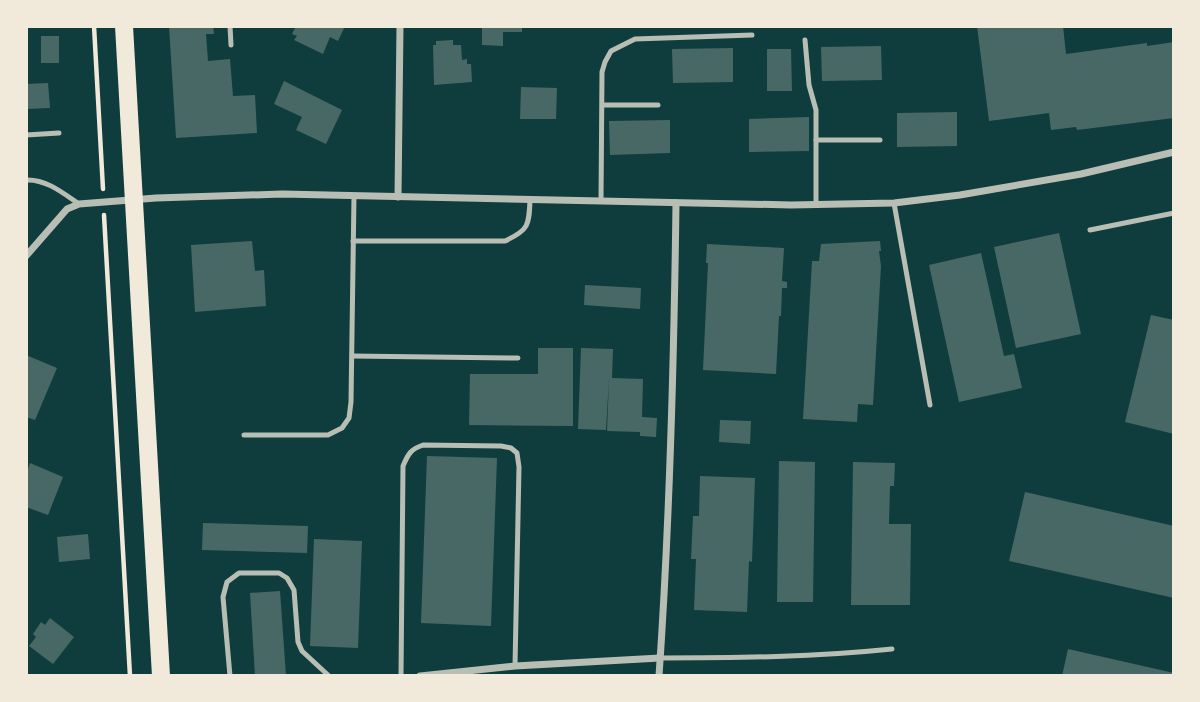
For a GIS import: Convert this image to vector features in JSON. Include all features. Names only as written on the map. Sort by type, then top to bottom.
[{"type":"main road","points":[[124,26],[161,676]]},
{"type":"street","points":[[398,197],[400,26]]},
{"type":"street","points":[[26,256],[67,209],[79,204],[282,194],[676,203],[894,203],[960,195],[1081,174],[1174,152]]},
{"type":"street","points":[[659,676],[667,542],[676,203]]},
{"type":"street","points":[[420,676],[515,666],[660,658]]},
{"type":"lane","points":[[230,26],[231,45]]},
{"type":"lane","points":[[601,201],[602,72],[611,51],[635,39],[752,36]]},
{"type":"lane","points":[[805,40],[809,85],[816,110],[816,205]]},
{"type":"lane","points":[[603,105],[658,105]]},
{"type":"lane","points":[[26,135],[59,133]]},
{"type":"lane","points":[[816,140],[880,140]]},
{"type":"lane","points":[[26,180],[36,180],[59,190],[79,204]]},
{"type":"lane","points":[[244,435],[328,435],[342,428],[349,418],[354,196]]},
{"type":"lane","points":[[353,241],[505,241],[526,228],[530,200]]},
{"type":"lane","points":[[894,203],[930,405]]},
{"type":"lane","points":[[1090,230],[1174,213]]},
{"type":"lane","points":[[352,356],[518,358]]},
{"type":"lane","points":[[401,676],[403,466],[414,448],[424,445],[501,446],[511,448],[517,453],[519,467],[515,666]]},
{"type":"lane","points":[[230,676],[223,597],[227,582],[239,573],[279,573],[287,578],[294,590],[298,642],[302,651],[329,676]]},
{"type":"lane","points":[[660,658],[748,658],[892,649]]},
{"type":"path","points":[[94,26],[130,676]]},
{"type":"building","points":[[169,26],[213,26],[214,34],[206,34],[208,61],[230,59],[233,96],[255,95],[257,133],[176,138]]},
{"type":"building","points":[[296,26],[345,26],[338,41],[330,37],[323,54],[294,40],[297,36],[292,34]]},
{"type":"building","points":[[482,26],[522,26],[522,32],[503,32],[503,46],[482,45]]},
{"type":"building","points":[[977,26],[1063,26],[1066,54],[1174,42],[1174,118],[1077,130],[1076,127],[1051,130],[1049,113],[989,121]]},
{"type":"building","points":[[41,36],[59,36],[59,63],[41,63]]},
{"type":"building","points":[[453,40],[453,45],[461,45],[462,60],[467,59],[467,64],[471,64],[472,82],[434,85],[433,45],[436,45],[436,41]]},
{"type":"building","points":[[881,46],[882,80],[822,81],[821,47]]},
{"type":"building","points":[[733,48],[733,82],[673,83],[672,49]]},
{"type":"building","points":[[767,49],[791,49],[792,91],[767,91]]},
{"type":"building","points":[[284,81],[342,110],[326,144],[296,130],[302,117],[274,104]]},
{"type":"building","points":[[48,83],[50,108],[26,109],[26,84]]},
{"type":"building","points":[[521,87],[557,88],[556,119],[520,119]]},
{"type":"building","points":[[957,112],[957,146],[897,147],[897,113]]},
{"type":"building","points":[[809,117],[809,151],[749,152],[749,119]]},
{"type":"building","points":[[670,120],[670,153],[610,155],[609,121]]},
{"type":"building","points":[[1059,233],[1081,334],[1016,348],[994,247]]},
{"type":"building","points":[[252,241],[255,271],[264,270],[266,306],[195,312],[191,245]]},
{"type":"building","points":[[880,241],[873,405],[858,404],[857,422],[803,419],[812,261],[819,261],[821,244]]},
{"type":"building","points":[[707,244],[784,248],[782,281],[787,282],[787,288],[782,288],[776,374],[703,370]]},
{"type":"building","points":[[981,253],[1004,356],[1014,354],[1022,388],[959,402],[929,265]]},
{"type":"building","points":[[585,285],[641,288],[640,309],[584,305]]},
{"type":"building","points":[[1151,315],[1174,320],[1174,434],[1125,422]]},
{"type":"building","points":[[538,348],[573,348],[573,426],[469,425],[470,374],[538,374]]},
{"type":"building","points":[[581,348],[613,349],[612,378],[643,379],[642,417],[657,418],[656,437],[640,436],[640,432],[607,431],[609,379],[606,430],[578,429]]},
{"type":"building","points":[[26,355],[57,368],[35,420],[26,417]]},
{"type":"building","points":[[720,420],[751,421],[750,444],[719,442]]},
{"type":"building","points":[[427,456],[497,458],[491,626],[421,623]]},
{"type":"building","points":[[779,461],[815,462],[813,602],[777,602]]},
{"type":"building","points":[[853,462],[895,463],[894,486],[890,486],[889,524],[911,524],[910,605],[851,605]]},
{"type":"building","points":[[30,463],[63,477],[48,515],[26,507],[26,474]]},
{"type":"building","points":[[700,476],[755,478],[747,612],[694,610],[696,559],[691,559],[693,516],[699,516]]},
{"type":"building","points":[[1025,492],[1174,526],[1174,598],[1009,561]]},
{"type":"building","points":[[203,523],[308,526],[307,553],[202,550]]},
{"type":"building","points":[[88,534],[90,559],[59,562],[57,537]]},
{"type":"building","points":[[314,539],[362,541],[358,648],[310,646]]},
{"type":"building","points":[[280,591],[286,676],[255,676],[250,593]]},
{"type":"building","points":[[50,618],[74,637],[53,664],[29,646],[36,637],[33,634],[41,622],[45,625]]},
{"type":"building","points":[[1068,649],[1174,673],[1174,676],[1062,676]]}]
